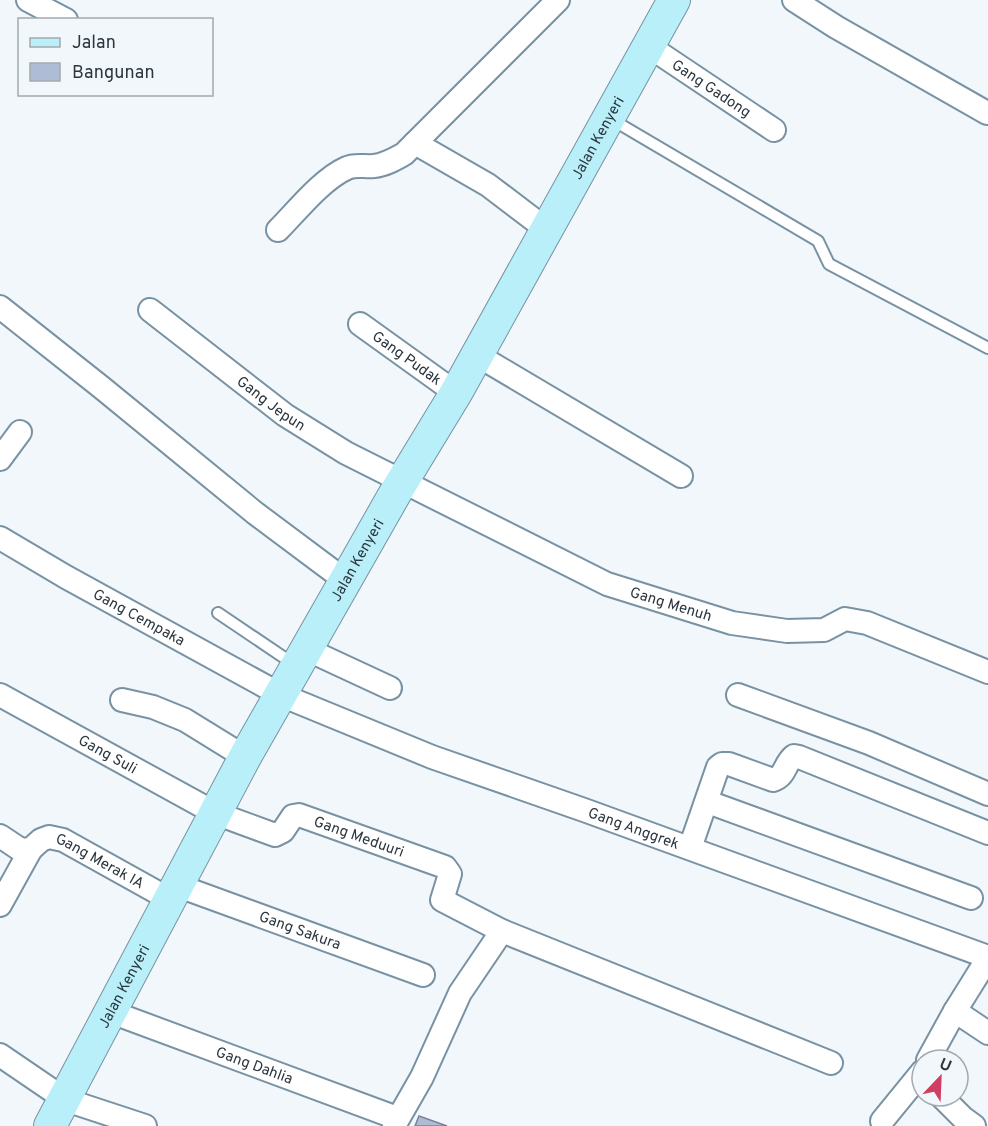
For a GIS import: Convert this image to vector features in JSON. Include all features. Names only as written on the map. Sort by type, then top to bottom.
[{"type":"street","points":[[28,0],[62,18]]},
{"type":"street","points":[[278,230],[323,185],[348,167],[388,163],[404,154],[558,0]]},
{"type":"street","name":"Jalan Kenyeri","points":[[58,1113],[245,757],[456,393],[608,118],[650,47],[674,0]]},
{"type":"street","points":[[794,0],[836,27],[987,113]]},
{"type":"street","name":"Gang Gadong","points":[[650,47],[774,130]]},
{"type":"street","points":[[415,143],[488,185],[546,229]]},
{"type":"street","points":[[0,307],[255,513],[346,581]]},
{"type":"street","name":"Gang Jepun","points":[[150,310],[285,416],[345,453],[403,481]]},
{"type":"street","name":"Gang Pudak","points":[[360,324],[456,393]]},
{"type":"street","points":[[477,355],[681,476]]},
{"type":"street","points":[[0,459],[20,432]]},
{"type":"street","name":"Gang Menuh","points":[[403,481],[607,584],[732,623],[787,631],[824,630],[845,619],[867,623],[988,672]]},
{"type":"street","name":"Gang Cempaka","points":[[0,538],[66,577],[281,695]]},
{"type":"street","points":[[301,658],[390,688]]},
{"type":"street","name":"Gang Suli","points":[[0,695],[215,813]]},
{"type":"street","name":"Gang Anggrek","points":[[281,695],[432,757],[690,848],[988,958]]},
{"type":"street","points":[[738,695],[869,743],[988,794]]},
{"type":"street","points":[[122,700],[153,707],[185,720],[245,757]]},
{"type":"street","points":[[690,848],[708,802],[718,767],[722,764],[729,764],[773,780],[783,774],[790,759],[794,756],[988,833]]},
{"type":"street","points":[[708,802],[971,898]]},
{"type":"street","name":"Gang Meduuri","points":[[215,813],[275,836],[284,831],[293,816],[299,815],[445,867],[450,874],[442,900],[502,931]]},
{"type":"street","name":"Gang Merak IA","points":[[0,836],[21,850],[31,849],[41,840],[49,837],[63,840],[173,892]]},
{"type":"street","points":[[0,905],[31,849]]},
{"type":"street","name":"Gang Sakura","points":[[173,892],[423,975]]},
{"type":"street","points":[[396,1122],[422,1077],[460,993],[502,931],[831,1063]]},
{"type":"street","points":[[935,1048],[988,958]]},
{"type":"street","points":[[955,1011],[988,1033]]},
{"type":"street","name":"Gang Dahlia","points":[[111,1012],[396,1122]]},
{"type":"street","points":[[0,1055],[58,1113],[145,1126]]},
{"type":"street","points":[[882,1120],[910,1087]]},
{"type":"street","points":[[953,1108],[974,1126]]},
{"type":"lane","points":[[608,118],[818,242],[829,264],[988,348]]},
{"type":"lane","points":[[218,613],[301,658]]},
{"type":"building","points":[[419,1116],[447,1126],[415,1126]]}]
